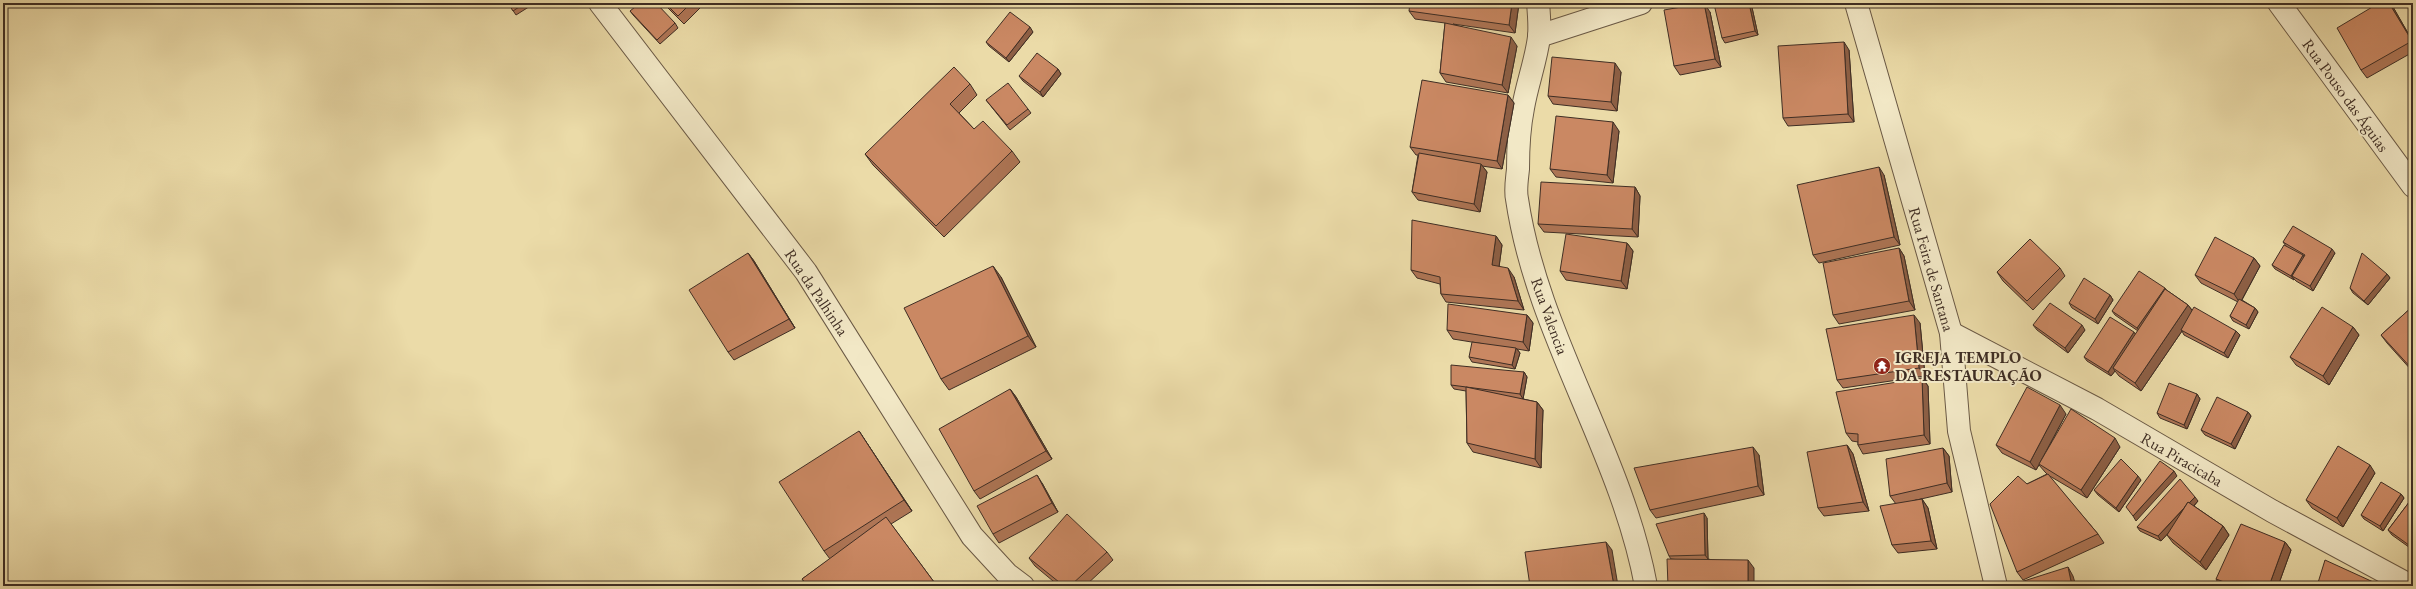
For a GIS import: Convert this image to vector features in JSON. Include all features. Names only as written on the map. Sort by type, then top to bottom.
[{"type":"street","name":"Rua da Palhinha","points":[[600,3],[806,272],[972,536],[1008,574],[1023,586]]},
{"type":"street","name":"Rua Valencia","points":[[1538,3],[1539,36],[1523,108],[1518,154],[1516,197],[1523,236],[1571,372],[1605,450],[1626,507],[1640,552],[1646,586]]},
{"type":"street","points":[[1539,36],[1641,3]]},
{"type":"street","name":"Rua Feira de Santana","points":[[1856,3],[1951,333],[1959,431],[1996,586]]},
{"type":"street","name":"Rua Pouso das Águias","points":[[2279,3],[2413,186]]},
{"type":"street","name":"Rua Piracicaba","points":[[1951,333],[2097,410],[2272,511],[2411,586]]},
{"type":"building","points":[[508,3],[525,3],[513,11]]},
{"type":"building","points":[[640,3],[656,3],[675,23],[657,40],[630,11]]},
{"type":"building","points":[[665,3],[691,3],[678,16]]},
{"type":"building","points":[[1410,3],[1512,3],[1509,25],[1409,11]]},
{"type":"building","points":[[1704,3],[1715,59],[1674,66],[1664,10]]},
{"type":"building","points":[[1749,3],[1755,31],[1722,38],[1714,4]]},
{"type":"building","points":[[2379,3],[2389,3],[2412,41],[2361,70],[2337,28]]},
{"type":"building","points":[[1010,12],[1030,27],[1006,58],[986,42]]},
{"type":"building","points":[[1445,23],[1511,37],[1502,85],[1440,73]]},
{"type":"building","points":[[1844,42],[1848,114],[1783,118],[1778,46]]},
{"type":"building","points":[[1037,53],[1058,69],[1040,92],[1019,76]]},
{"type":"building","points":[[1552,57],[1615,63],[1611,102],[1548,96]]},
{"type":"building","points":[[954,67],[970,84],[950,104],[974,129],[983,121],[1012,151],[936,226],[865,154]]},
{"type":"building","points":[[1422,80],[1508,95],[1497,161],[1410,147]]},
{"type":"building","points":[[1008,83],[1028,109],[1007,125],[986,100]]},
{"type":"building","points":[[1556,116],[1613,122],[1607,175],[1550,169]]},
{"type":"building","points":[[1419,153],[1481,164],[1474,204],[1412,192]]},
{"type":"building","points":[[1879,167],[1894,237],[1813,255],[1797,185]]},
{"type":"building","points":[[1541,182],[1635,187],[1632,229],[1538,224]]},
{"type":"building","points":[[1412,220],[1496,236],[1492,265],[1508,268],[1518,301],[1441,294],[1440,277],[1411,270]]},
{"type":"building","points":[[2293,226],[2332,249],[2310,286],[2292,276],[2305,255],[2283,242]]},
{"type":"building","points":[[1566,234],[1627,243],[1621,281],[1560,271]]},
{"type":"building","points":[[2215,237],[2254,258],[2234,294],[2195,275]]},
{"type":"building","points":[[2030,239],[2060,268],[2027,301],[1997,272]]},
{"type":"building","points":[[2284,245],[2303,255],[2291,276],[2272,265]]},
{"type":"building","points":[[1899,248],[1909,301],[1833,315],[1823,263]]},
{"type":"building","points":[[748,253],[789,319],[728,352],[689,290]]},
{"type":"building","points":[[2362,253],[2387,274],[2364,301],[2350,288]]},
{"type":"building","points":[[993,266],[1028,336],[941,379],[904,308]]},
{"type":"building","points":[[2139,271],[2165,288],[2137,328],[2112,311]]},
{"type":"building","points":[[2084,278],[2110,295],[2095,319],[2069,303]]},
{"type":"building","points":[[2165,289],[2188,305],[2135,383],[2113,368]]},
{"type":"building","points":[[2239,299],[2255,308],[2246,325],[2230,316]]},
{"type":"building","points":[[2050,303],[2082,325],[2065,348],[2033,325]]},
{"type":"building","points":[[1448,304],[1527,315],[1523,342],[1447,330]]},
{"type":"building","points":[[2413,306],[2413,370],[2381,335]]},
{"type":"building","points":[[2194,307],[2236,331],[2224,353],[2181,330]]},
{"type":"building","points":[[2322,307],[2353,327],[2323,376],[2290,357]]},
{"type":"building","points":[[1914,315],[1919,368],[1837,380],[1826,329]]},
{"type":"building","points":[[2110,317],[2134,332],[2108,372],[2084,357]]},
{"type":"building","points":[[1472,342],[1516,348],[1512,365],[1469,357]]},
{"type":"building","points":[[1451,365],[1524,372],[1520,394],[1451,385]]},
{"type":"building","points":[[1922,378],[1924,435],[1858,445],[1858,434],[1846,433],[1836,392]]},
{"type":"building","points":[[2169,383],[2197,394],[2184,425],[2157,413]]},
{"type":"building","points":[[1466,387],[1537,402],[1535,459],[1467,443]]},
{"type":"building","points":[[2027,387],[2060,405],[2030,462],[1996,445]]},
{"type":"building","points":[[1010,389],[1046,451],[974,491],[939,429]]},
{"type":"building","points":[[2217,397],[2248,412],[2231,444],[2201,430]]},
{"type":"building","points":[[2071,409],[2115,438],[2081,490],[2039,464]]},
{"type":"building","points":[[859,431],[904,500],[824,551],[779,482]]},
{"type":"building","points":[[1847,445],[1863,502],[1818,508],[1807,452]]},
{"type":"building","points":[[2338,446],[2370,465],[2337,518],[2306,500]]},
{"type":"building","points":[[1753,447],[1758,486],[1650,510],[1634,468]]},
{"type":"building","points":[[1943,448],[1947,483],[1890,496],[1886,459]]},
{"type":"building","points":[[2121,459],[2138,476],[2116,508],[2094,490]]},
{"type":"building","points":[[2160,461],[2174,471],[2133,516],[2126,507]]},
{"type":"building","points":[[2048,474],[2098,534],[2017,572],[1990,504],[2018,476],[2027,484]]},
{"type":"building","points":[[1037,475],[1052,503],[993,534],[977,506]]},
{"type":"building","points":[[2180,479],[2195,497],[2189,503],[2188,502],[2158,536],[2137,527]]},
{"type":"building","points":[[2381,482],[2401,494],[2380,526],[2361,515]]},
{"type":"building","points":[[2413,497],[2413,548],[2388,530]]},
{"type":"building","points":[[1922,499],[1931,541],[1892,545],[1880,506]]},
{"type":"building","points":[[2188,502],[2223,526],[2200,562],[2167,535]]},
{"type":"building","points":[[1704,513],[1705,555],[1669,556],[1656,524]]},
{"type":"building","points":[[1067,514],[1107,552],[1070,586],[1064,586],[1029,558]]},
{"type":"building","points":[[886,517],[934,582],[928,586],[808,586],[802,579]]},
{"type":"building","points":[[2241,524],[2285,542],[2269,586],[2235,586],[2216,579]]},
{"type":"building","points":[[1606,542],[1614,586],[1530,586],[1525,552]]},
{"type":"building","points":[[1667,559],[1748,560],[1748,586],[1668,586]]},
{"type":"building","points":[[2325,560],[2382,586],[2317,586]]},
{"type":"building","points":[[2068,567],[2072,586],[2008,586]]},
{"type":"place","name":"IGREJA TEMPLO DA RESTAURAÇÃO","points":[[1882,366]]}]
